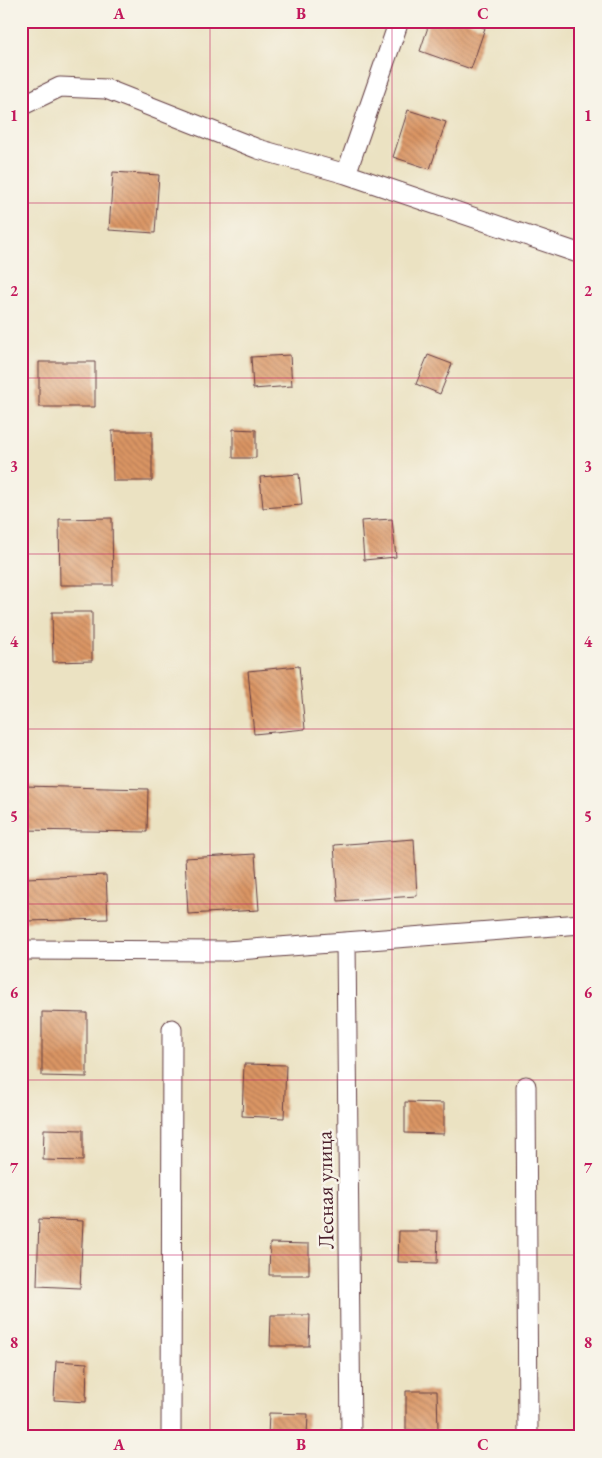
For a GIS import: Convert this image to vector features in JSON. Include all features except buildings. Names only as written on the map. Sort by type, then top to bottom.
[{"type":"street","points":[[346,174],[399,21]]},
{"type":"street","points":[[21,106],[60,87],[106,89],[258,149],[346,174],[581,254]]},
{"type":"street","points":[[21,950],[226,951],[581,924]]},
{"type":"street","name":"Лесная улица","points":[[346,942],[351,1437]]},
{"type":"street","points":[[171,1437],[172,1029]]},
{"type":"street","points":[[526,1086],[528,1437]]}]
